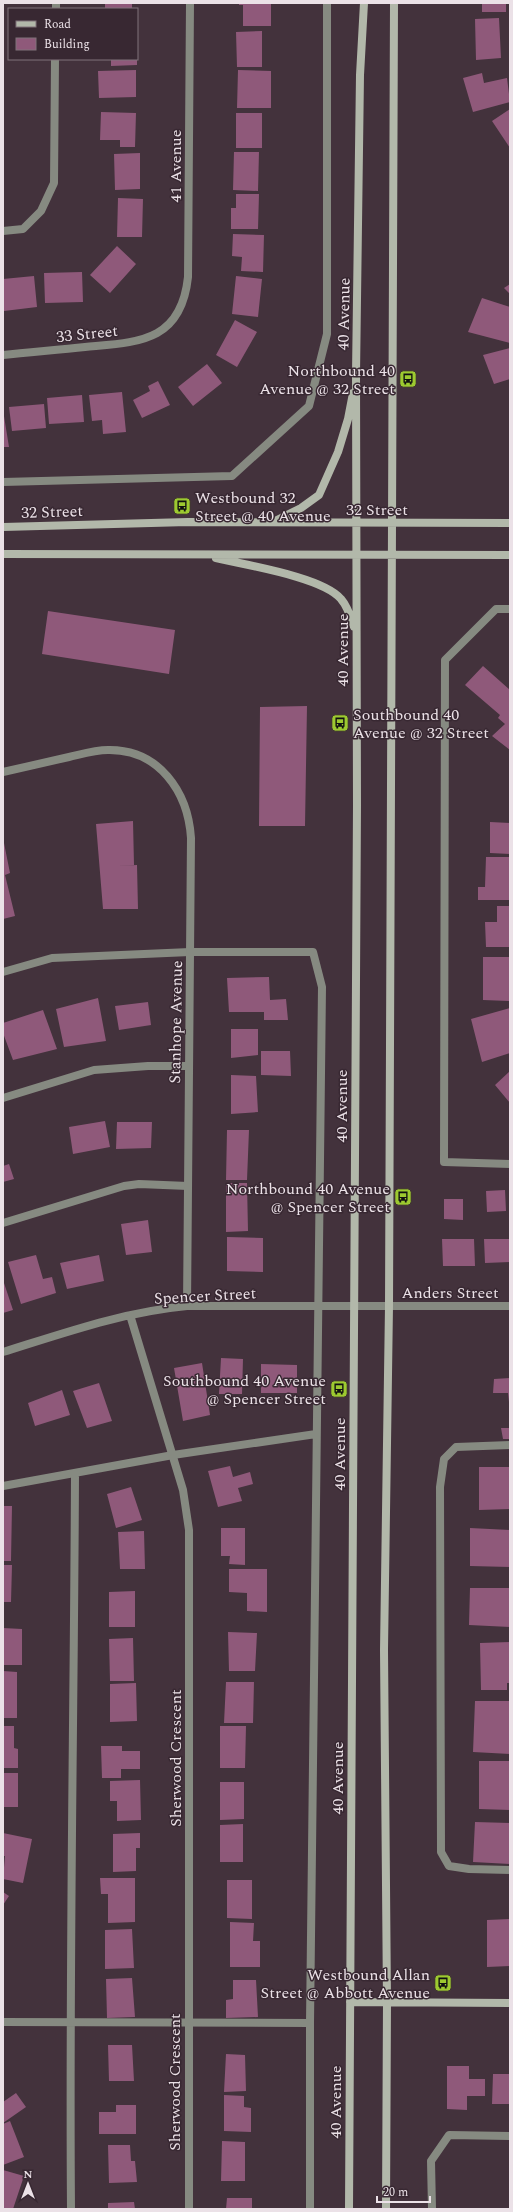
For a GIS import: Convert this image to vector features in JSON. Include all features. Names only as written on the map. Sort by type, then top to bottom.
[{"type":"main road","name":"40 Avenue","points":[[349,2209],[356,635],[358,523],[356,374],[360,82],[364,3]]},
{"type":"main road","points":[[386,2209],[387,2002],[384,1650],[389,1306],[394,3]]},
{"type":"main road","points":[[271,523],[301,508],[319,495],[338,452],[348,419],[356,374]]},
{"type":"main road","name":"32 Street","points":[[3,526],[66,524],[510,522]]},
{"type":"main road","points":[[3,554],[510,555]]},
{"type":"main road","points":[[202,554],[298,578],[324,587],[341,598],[346,606],[356,635]]},
{"type":"main road","points":[[350,2002],[510,2002]]},
{"type":"street","name":"41 Avenue","points":[[169,324],[180,308],[185,296],[188,277],[190,3]]},
{"type":"street","points":[[3,482],[232,476],[309,406],[327,334],[327,3]]},
{"type":"street","points":[[3,231],[23,229],[41,211],[54,183],[55,60]]},
{"type":"street","name":"33 Street","points":[[3,355],[138,342],[150,337],[169,324]]},
{"type":"street","points":[[510,610],[496,609],[444,660],[444,1162],[510,1164]]},
{"type":"street","name":"Stanhope Avenue","points":[[3,772],[96,751],[118,750],[141,757],[155,764],[168,776],[181,795],[188,816],[191,838],[187,1306]]},
{"type":"street","points":[[3,972],[52,958],[190,952],[313,952],[322,988],[310,2023],[310,2209]]},
{"type":"street","points":[[3,1098],[94,1070],[148,1066],[189,1066]]},
{"type":"street","points":[[3,1223],[124,1186],[139,1184],[188,1186]]},
{"type":"street","name":"Spencer Street","points":[[3,1352],[98,1322],[130,1314],[187,1306],[389,1306]]},
{"type":"street","name":"Anders Street","points":[[389,1306],[510,1306]]},
{"type":"street","name":"Sherwood Crescent","points":[[130,1314],[173,1455],[187,1510],[190,1555],[188,2209]]},
{"type":"street","points":[[3,1486],[173,1455],[316,1434]]},
{"type":"street","points":[[510,1445],[456,1448],[444,1459],[440,1487],[441,1852],[449,1866],[469,1869],[510,1870]]},
{"type":"street","points":[[71,2209],[70,2021],[74,1743],[75,1474]]},
{"type":"street","points":[[3,2022],[70,2021],[310,2023]]},
{"type":"street","points":[[432,2209],[431,2161],[448,2134],[510,2136]]},
{"type":"building","points":[[105,3],[132,3],[132,8],[105,8]]},
{"type":"building","points":[[239,3],[271,3],[271,26],[243,26],[243,5],[239,5]]},
{"type":"building","points":[[482,3],[506,3],[506,12],[482,12]]},
{"type":"building","points":[[499,18],[501,58],[476,60],[475,19]]},
{"type":"building","points":[[262,31],[262,67],[237,67],[236,32]]},
{"type":"building","points":[[111,60],[137,60],[137,65],[111,66]]},
{"type":"building","points":[[136,70],[136,97],[99,98],[98,71]]},
{"type":"building","points":[[238,70],[271,71],[271,108],[237,108]]},
{"type":"building","points":[[482,73],[484,83],[507,78],[510,102],[473,112],[463,78]]},
{"type":"building","points":[[510,109],[510,148],[492,121]]},
{"type":"building","points":[[101,112],[136,113],[135,147],[120,147],[120,140],[100,140]]},
{"type":"building","points":[[236,113],[262,113],[262,148],[236,148]]},
{"type":"building","points":[[234,152],[259,152],[258,191],[233,190]]},
{"type":"building","points":[[140,153],[140,189],[115,190],[114,154]]},
{"type":"building","points":[[236,194],[259,194],[258,229],[231,229],[231,208],[236,208]]},
{"type":"building","points":[[118,198],[143,199],[142,237],[117,237]]},
{"type":"building","points":[[233,234],[264,235],[263,272],[241,271],[242,257],[232,256]]},
{"type":"building","points":[[117,246],[136,264],[110,293],[90,275]]},
{"type":"building","points":[[82,272],[83,302],[45,303],[44,273]]},
{"type":"building","points":[[34,276],[37,307],[4,311],[3,279]]},
{"type":"building","points":[[236,276],[262,279],[258,317],[232,314]]},
{"type":"building","points":[[510,284],[510,294],[504,288]]},
{"type":"building","points":[[482,298],[510,307],[510,343],[468,332]]},
{"type":"building","points":[[235,320],[257,332],[237,367],[216,355]]},
{"type":"building","points":[[510,348],[510,379],[494,384],[483,355]]},
{"type":"building","points":[[207,364],[222,383],[193,406],[178,387]]},
{"type":"building","points":[[158,381],[170,405],[142,418],[133,400],[150,391],[148,386]]},
{"type":"building","points":[[122,392],[126,432],[103,434],[102,420],[92,421],[89,395]]},
{"type":"building","points":[[82,395],[84,422],[49,424],[47,398]]},
{"type":"building","points":[[44,404],[46,428],[12,431],[9,407]]},
{"type":"building","points":[[3,410],[9,447],[3,447]]},
{"type":"building","points":[[48,611],[175,630],[169,674],[42,654]]},
{"type":"building","points":[[483,666],[510,690],[510,750],[492,736],[505,724],[498,718],[500,715],[465,685]]},
{"type":"building","points":[[307,706],[305,826],[259,826],[260,707]]},
{"type":"building","points":[[133,821],[134,865],[116,866],[137,865],[138,909],[103,909],[96,824]]},
{"type":"building","points":[[490,822],[510,823],[510,854],[490,853]]},
{"type":"building","points":[[4,843],[10,873],[5,875],[15,916],[3,919]]},
{"type":"building","points":[[486,857],[510,857],[510,900],[478,900],[478,887],[485,887]]},
{"type":"building","points":[[497,906],[510,906],[510,947],[486,947],[485,922],[497,922]]},
{"type":"building","points":[[483,957],[510,957],[509,1001],[483,1000]]},
{"type":"building","points":[[269,977],[270,1000],[286,999],[288,1020],[264,1020],[264,1012],[229,1012],[227,978]]},
{"type":"building","points":[[98,998],[106,1041],[64,1047],[56,1009]]},
{"type":"building","points":[[148,1002],[151,1025],[119,1030],[115,1006]]},
{"type":"building","points":[[510,1008],[510,1053],[482,1062],[471,1019]]},
{"type":"building","points":[[43,1010],[57,1049],[13,1060],[3,1033],[3,1023]]},
{"type":"building","points":[[231,1029],[258,1029],[258,1055],[231,1058]]},
{"type":"building","points":[[261,1051],[290,1051],[291,1076],[261,1075]]},
{"type":"building","points":[[510,1071],[510,1103],[495,1085]]},
{"type":"building","points":[[231,1075],[256,1076],[258,1112],[231,1114]]},
{"type":"building","points":[[105,1121],[110,1147],[73,1154],[69,1127]]},
{"type":"building","points":[[117,1122],[152,1122],[151,1148],[116,1149]]},
{"type":"building","points":[[227,1130],[249,1130],[247,1180],[226,1180]]},
{"type":"building","points":[[9,1164],[14,1179],[3,1182],[3,1166]]},
{"type":"building","points":[[226,1183],[247,1183],[248,1231],[226,1232]]},
{"type":"building","points":[[505,1190],[506,1211],[487,1212],[486,1191]]},
{"type":"building","points":[[444,1199],[463,1199],[463,1220],[444,1219]]},
{"type":"building","points":[[148,1220],[152,1252],[126,1255],[121,1224]]},
{"type":"building","points":[[227,1237],[263,1238],[263,1272],[227,1271]]},
{"type":"building","points":[[442,1239],[474,1239],[475,1266],[443,1266]]},
{"type":"building","points":[[484,1239],[510,1239],[510,1262],[485,1263]]},
{"type":"building","points":[[36,1255],[43,1279],[52,1277],[56,1293],[21,1304],[8,1262]]},
{"type":"building","points":[[99,1255],[104,1281],[67,1289],[60,1263]]},
{"type":"building","points":[[3,1280],[13,1310],[3,1313]]},
{"type":"building","points":[[221,1358],[243,1359],[242,1394],[219,1394]]},
{"type":"building","points":[[202,1363],[210,1415],[183,1421],[174,1368]]},
{"type":"building","points":[[261,1364],[297,1365],[297,1393],[261,1393]]},
{"type":"building","points":[[510,1378],[509,1402],[508,1393],[493,1393],[494,1379]]},
{"type":"building","points":[[99,1383],[112,1421],[87,1428],[73,1391]]},
{"type":"building","points":[[62,1390],[70,1415],[35,1426],[28,1403]]},
{"type":"building","points":[[501,1428],[510,1428],[510,1439],[503,1439]]},
{"type":"building","points":[[230,1466],[233,1477],[250,1472],[253,1484],[238,1488],[242,1501],[218,1507],[208,1471]]},
{"type":"building","points":[[479,1467],[510,1467],[510,1509],[479,1510]]},
{"type":"building","points":[[131,1487],[142,1520],[116,1528],[107,1494]]},
{"type":"building","points":[[3,1506],[12,1506],[11,1561],[3,1561]]},
{"type":"building","points":[[221,1528],[245,1528],[245,1565],[229,1564],[230,1556],[221,1556]]},
{"type":"building","points":[[470,1528],[510,1530],[510,1567],[470,1566]]},
{"type":"building","points":[[144,1531],[145,1569],[120,1569],[118,1532]]},
{"type":"building","points":[[3,1565],[12,1565],[11,1602],[3,1602]]},
{"type":"building","points":[[229,1569],[267,1569],[267,1612],[247,1611],[247,1593],[229,1592]]},
{"type":"building","points":[[470,1588],[510,1588],[510,1627],[469,1625]]},
{"type":"building","points":[[135,1591],[135,1627],[109,1627],[109,1592]]},
{"type":"building","points":[[3,1628],[22,1629],[22,1665],[3,1665]]},
{"type":"building","points":[[228,1632],[257,1633],[255,1671],[229,1671]]},
{"type":"building","points":[[133,1638],[134,1681],[110,1681],[109,1639]]},
{"type":"building","points":[[510,1642],[510,1683],[507,1683],[507,1690],[481,1690],[480,1643]]},
{"type":"building","points":[[3,1671],[17,1672],[17,1718],[3,1718]]},
{"type":"building","points":[[226,1682],[254,1682],[253,1723],[224,1723]]},
{"type":"building","points":[[136,1683],[137,1721],[110,1722],[110,1684]]},
{"type":"building","points":[[475,1701],[510,1701],[510,1754],[473,1752]]},
{"type":"building","points":[[3,1726],[14,1726],[14,1748],[18,1749],[18,1768],[3,1768]]},
{"type":"building","points":[[220,1726],[246,1726],[245,1768],[220,1768]]},
{"type":"building","points":[[101,1746],[122,1746],[122,1751],[140,1751],[140,1769],[121,1769],[121,1778],[102,1778]]},
{"type":"building","points":[[479,1761],[510,1761],[510,1810],[479,1809]]},
{"type":"building","points":[[3,1773],[18,1773],[18,1807],[3,1807]]},
{"type":"building","points":[[140,1780],[141,1820],[117,1821],[117,1801],[110,1801],[110,1781]]},
{"type":"building","points":[[220,1782],[244,1782],[244,1819],[220,1820]]},
{"type":"building","points":[[475,1822],[510,1823],[510,1864],[473,1862]]},
{"type":"building","points":[[243,1824],[243,1862],[220,1862],[220,1825]]},
{"type":"building","points":[[3,1833],[32,1839],[23,1883],[3,1879],[5,1856],[3,1856]]},
{"type":"building","points":[[140,1833],[140,1848],[136,1848],[136,1871],[113,1872],[113,1834]]},
{"type":"building","points":[[100,1878],[135,1878],[135,1922],[108,1923],[108,1894],[101,1894]]},
{"type":"building","points":[[227,1880],[252,1880],[252,1919],[227,1918]]},
{"type":"building","points":[[3,1892],[9,1896],[3,1905]]},
{"type":"building","points":[[510,1919],[510,1966],[487,1967],[487,1920]]},
{"type":"building","points":[[230,1922],[254,1923],[253,1941],[260,1941],[260,1967],[230,1967]]},
{"type":"building","points":[[132,1929],[134,1968],[105,1969],[105,1930]]},
{"type":"building","points":[[132,1978],[135,2017],[107,2018],[106,1979]]},
{"type":"building","points":[[233,1980],[256,1980],[258,2017],[226,2018],[226,2000],[233,1999]]},
{"type":"building","points":[[108,2045],[132,2045],[134,2081],[109,2081]]},
{"type":"building","points":[[226,2054],[245,2055],[246,2091],[224,2092]]},
{"type":"building","points":[[447,2066],[469,2066],[469,2079],[485,2079],[485,2096],[467,2096],[467,2110],[447,2109]]},
{"type":"building","points":[[493,2074],[510,2074],[510,2104],[492,2104]]},
{"type":"building","points":[[16,2093],[26,2107],[3,2123],[3,2102]]},
{"type":"building","points":[[224,2095],[244,2096],[244,2107],[251,2108],[251,2132],[224,2131]]},
{"type":"building","points":[[116,2105],[136,2105],[136,2134],[99,2134],[99,2112],[116,2112]]},
{"type":"building","points":[[10,2121],[24,2157],[3,2165],[3,2124]]},
{"type":"building","points":[[222,2141],[245,2142],[245,2181],[221,2181]]},
{"type":"building","points":[[108,2145],[130,2145],[131,2161],[135,2161],[137,2182],[109,2183]]},
{"type":"building","points":[[3,2170],[24,2176],[13,2209],[3,2209]]},
{"type":"building","points":[[227,2198],[252,2198],[252,2209],[226,2209]]},
{"type":"building","points":[[134,2202],[135,2209],[108,2209],[108,2203]]},
{"type":"place","name":"Northbound 40 Avenue @ 32 Street","points":[[408,379]]},
{"type":"place","name":"Westbound 32 Street @ 40 Avenue","points":[[182,506]]},
{"type":"place","name":"Southbound 40 Avenue @ 32 Street","points":[[340,723]]},
{"type":"place","name":"Northbound 40 Avenue @ Spencer Street","points":[[403,1197]]},
{"type":"place","name":"Southbound 40 Avenue @ Spencer Street","points":[[339,1389]]},
{"type":"place","name":"Westbound Allan Street @ Abbott Avenue","points":[[443,1983]]}]
